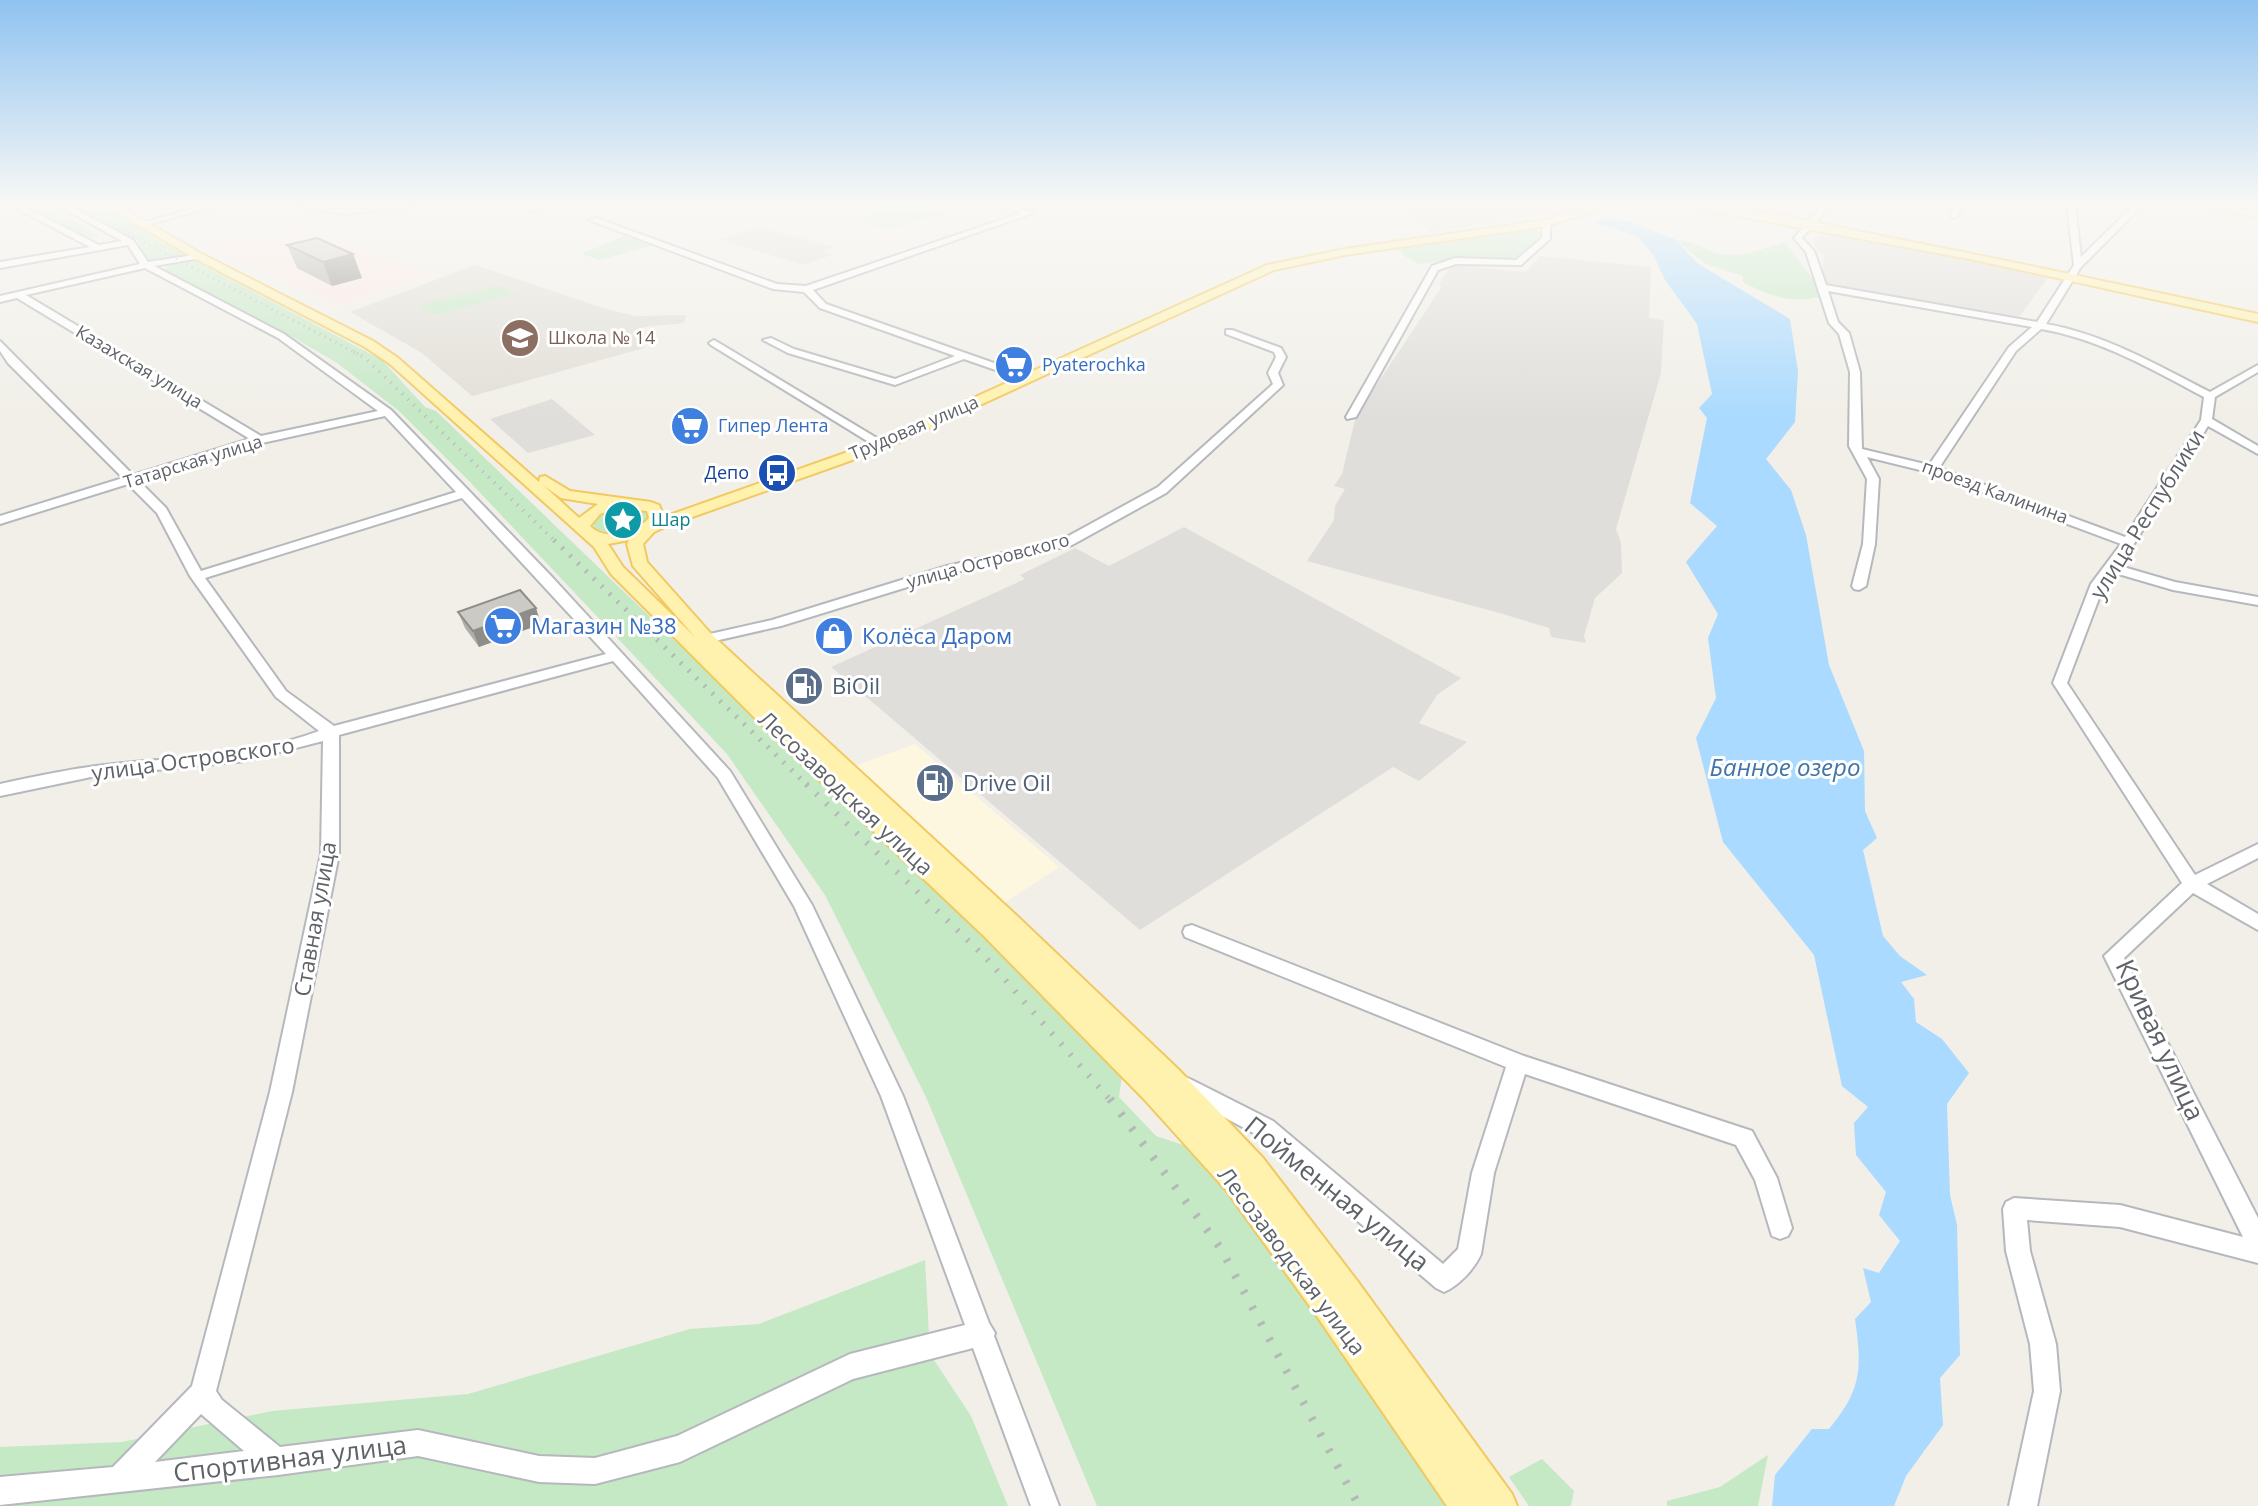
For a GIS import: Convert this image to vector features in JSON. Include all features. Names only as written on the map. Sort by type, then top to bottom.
[{"type":"main road","name":"Лесозаводская улица","points":[[237,276],[369,344],[394,361],[600,544],[617,570],[693,646],[992,930],[1253,1167],[1500,1506]]},
{"type":"main road","name":"Лесозаводская улица","points":[[254,276],[381,340],[407,358],[561,493],[582,499],[633,503]]},
{"type":"main road","name":"Трудовая улица","points":[[586,533],[614,538],[881,445],[1251,276]]},
{"type":"main road","points":[[2072,276],[2258,318]]},
{"type":"main road","name":"Трудовая улица","points":[[633,503],[723,502]]},
{"type":"main road","points":[[586,533],[583,522],[595,511],[633,503],[657,511],[657,518],[647,528]]},
{"type":"main road","name":"Лесозаводская улица","points":[[647,528],[635,544],[639,563],[706,639],[1008,921],[1161,1084],[1330,1308],[1467,1506]]},
{"type":"street","points":[[0,299],[98,276]]},
{"type":"street","points":[[167,276],[281,336],[387,412],[724,775],[803,905],[892,1096],[1045,1506]]},
{"type":"street","points":[[747,276],[776,287],[807,289],[842,276]]},
{"type":"street","points":[[1351,417],[1430,276]]},
{"type":"street","points":[[1818,276],[1834,323],[1844,333],[1855,372],[1855,446],[1873,479],[1869,544],[1859,586]]},
{"type":"street","points":[[1932,469],[2012,349],[2040,325],[2071,276]]},
{"type":"street","points":[[1822,287],[2073,333],[2127,353],[2210,396],[2258,368]]},
{"type":"street","points":[[807,289],[823,306],[1027,378]]},
{"type":"street","name":"Казахская улица","points":[[19,295],[259,440]]},
{"type":"street","name":"улица Островского","points":[[706,639],[776,623],[952,569],[1067,542],[1162,490],[1278,385],[1273,373],[1281,357],[1278,350],[1229,332]]},
{"type":"street","points":[[768,340],[791,351],[895,382],[963,356]]},
{"type":"street","points":[[714,343],[881,445]]},
{"type":"street","points":[[0,344],[12,361],[162,511],[197,576],[281,694],[331,732]]},
{"type":"street","name":"улица Республики","points":[[2192,884],[2060,683],[2098,584],[2112,568],[2206,420],[2210,396]]},
{"type":"street","name":"Татарская улица","points":[[0,520],[259,440],[387,412]]},
{"type":"street","points":[[2206,420],[2258,451]]},
{"type":"street","name":"проезд Калинина","points":[[1861,452],[1932,469],[2127,542]]},
{"type":"street","points":[[197,576],[464,493]]},
{"type":"street","points":[[2112,568],[2173,586],[2258,601]]},
{"type":"street","name":"улица Островского","points":[[0,790],[95,771],[190,763],[293,749],[331,732],[615,656]]},
{"type":"street","name":"Ставная улица","points":[[120,1479],[203,1393],[281,1092],[330,854],[331,732]]},
{"type":"street","name":"Кривая улица","points":[[2258,850],[2192,884],[2114,956],[2258,1242]]},
{"type":"street","points":[[2192,884],[2258,923]]},
{"type":"street","points":[[1192,932],[1518,1063],[1744,1138],[1766,1178],[1780,1228]]},
{"type":"street","name":"Пойменная улица","points":[[1161,1084],[1265,1128],[1444,1280],[1469,1254],[1483,1173],[1518,1063]]},
{"type":"street","points":[[2023,1506],[2047,1391],[2043,1344],[2018,1251],[2014,1209],[2120,1216],[2258,1252]]},
{"type":"street","name":"Спортивная улица","points":[[0,1491],[278,1462],[418,1443],[539,1469],[595,1471],[680,1449],[850,1367],[983,1333]]},
{"type":"street","points":[[203,1393],[213,1409],[278,1462]]},
{"type":"shaded area","points":[[275,276],[429,276],[338,306]]},
{"type":"shaded area","name":"Школа № 14","points":[[445,276],[509,276],[636,316],[686,315],[684,323],[643,327],[644,348],[472,396],[422,353],[350,312]]},
{"type":"shaded area","points":[[1444,276],[1651,276],[1649,318],[1664,320],[1661,373],[1616,529],[1621,543],[1622,573],[1595,598],[1584,636],[1586,643],[1551,637],[1549,628],[1503,614],[1307,561],[1334,520],[1335,506],[1345,489],[1334,486],[1342,474],[1356,416],[1441,288],[1439,284]]},
{"type":"shaded area","points":[[1822,276],[2049,276],[2016,321],[1821,282]]},
{"type":"shaded area","points":[[552,399],[595,435],[528,453],[490,419]]},
{"type":"shaded area","points":[[1184,527],[1461,678],[1437,695],[1419,723],[1467,742],[1419,781],[1393,767],[1140,930],[831,667],[1025,579],[1020,575],[1075,548],[1109,566]]},
{"type":"shaded area","points":[[915,744],[1059,867],[995,909],[844,770]]},
{"type":"green space","points":[[174,276],[224,276],[382,360],[425,407],[436,411],[1088,1038],[1122,1076],[1119,1097],[1156,1136],[1186,1146],[1240,1205],[1448,1506],[1097,1506],[926,1097],[825,895],[727,754],[469,481],[399,411],[337,363]]},
{"type":"green space","points":[[1743,276],[1811,276],[1821,290],[1819,297],[1789,299],[1743,282]]},
{"type":"green space","points":[[500,285],[515,294],[434,315],[419,305]]},
{"type":"green space","points":[[614,507],[649,508],[651,522],[630,531],[615,533],[594,528],[594,519]]},
{"type":"green space","points":[[925,1260],[930,1354],[971,1416],[1008,1506],[0,1506],[0,1447],[122,1442],[272,1411],[468,1394],[690,1329],[759,1324]]},
{"type":"green space","points":[[1768,1455],[1758,1506],[1667,1506],[1667,1501],[1720,1487]]},
{"type":"green space","points":[[1542,1459],[1574,1491],[1571,1506],[1529,1506],[1509,1477]]},
{"type":"water","name":"Банное озеро","points":[[1663,276],[1719,276],[1790,319],[1798,371],[1795,422],[1766,459],[1791,490],[1806,535],[1829,665],[1864,751],[1865,811],[1877,838],[1863,850],[1883,936],[1900,956],[1927,975],[1901,982],[1914,999],[1916,1022],[1942,1039],[1969,1073],[1947,1104],[1950,1195],[1957,1225],[1960,1355],[1940,1378],[1943,1425],[1906,1476],[1894,1506],[1772,1506],[1775,1475],[1812,1429],[1829,1429],[1854,1390],[1859,1365],[1855,1319],[1871,1302],[1863,1268],[1879,1273],[1900,1241],[1879,1215],[1886,1192],[1856,1155],[1854,1123],[1868,1107],[1842,1086],[1814,955],[1723,842],[1696,738],[1716,698],[1708,638],[1718,614],[1686,562],[1717,526],[1690,503],[1707,418],[1699,408],[1712,394],[1697,324]]},
{"type":"building","points":[[520,590],[536,608],[473,631],[458,612]]},
{"type":"railway","points":[[209,276],[358,354]]},
{"type":"railway","points":[[354,352],[358,354]]},
{"type":"railway","points":[[358,354],[556,542]]},
{"type":"railway","points":[[554,540],[808,786]]},
{"type":"railway","points":[[806,784],[986,958],[1111,1101]]},
{"type":"railway","points":[[1110,1099],[1221,1249],[1359,1506]]},
{"type":"place","name":"Школа № 14","points":[[520,338]]},
{"type":"place","name":"Pyaterochka","points":[[1014,365]]},
{"type":"place","name":"Гипер Лента","points":[[690,426]]},
{"type":"place","name":"Депо","points":[[777,473]]},
{"type":"place","name":"Шар","points":[[623,520]]},
{"type":"place","name":"Магазин №38","points":[[503,626]]},
{"type":"place","name":"Колёса Даром","points":[[834,636]]},
{"type":"place","name":"BiOil","points":[[804,686]]},
{"type":"place","name":"Drive Oil","points":[[935,783]]}]
